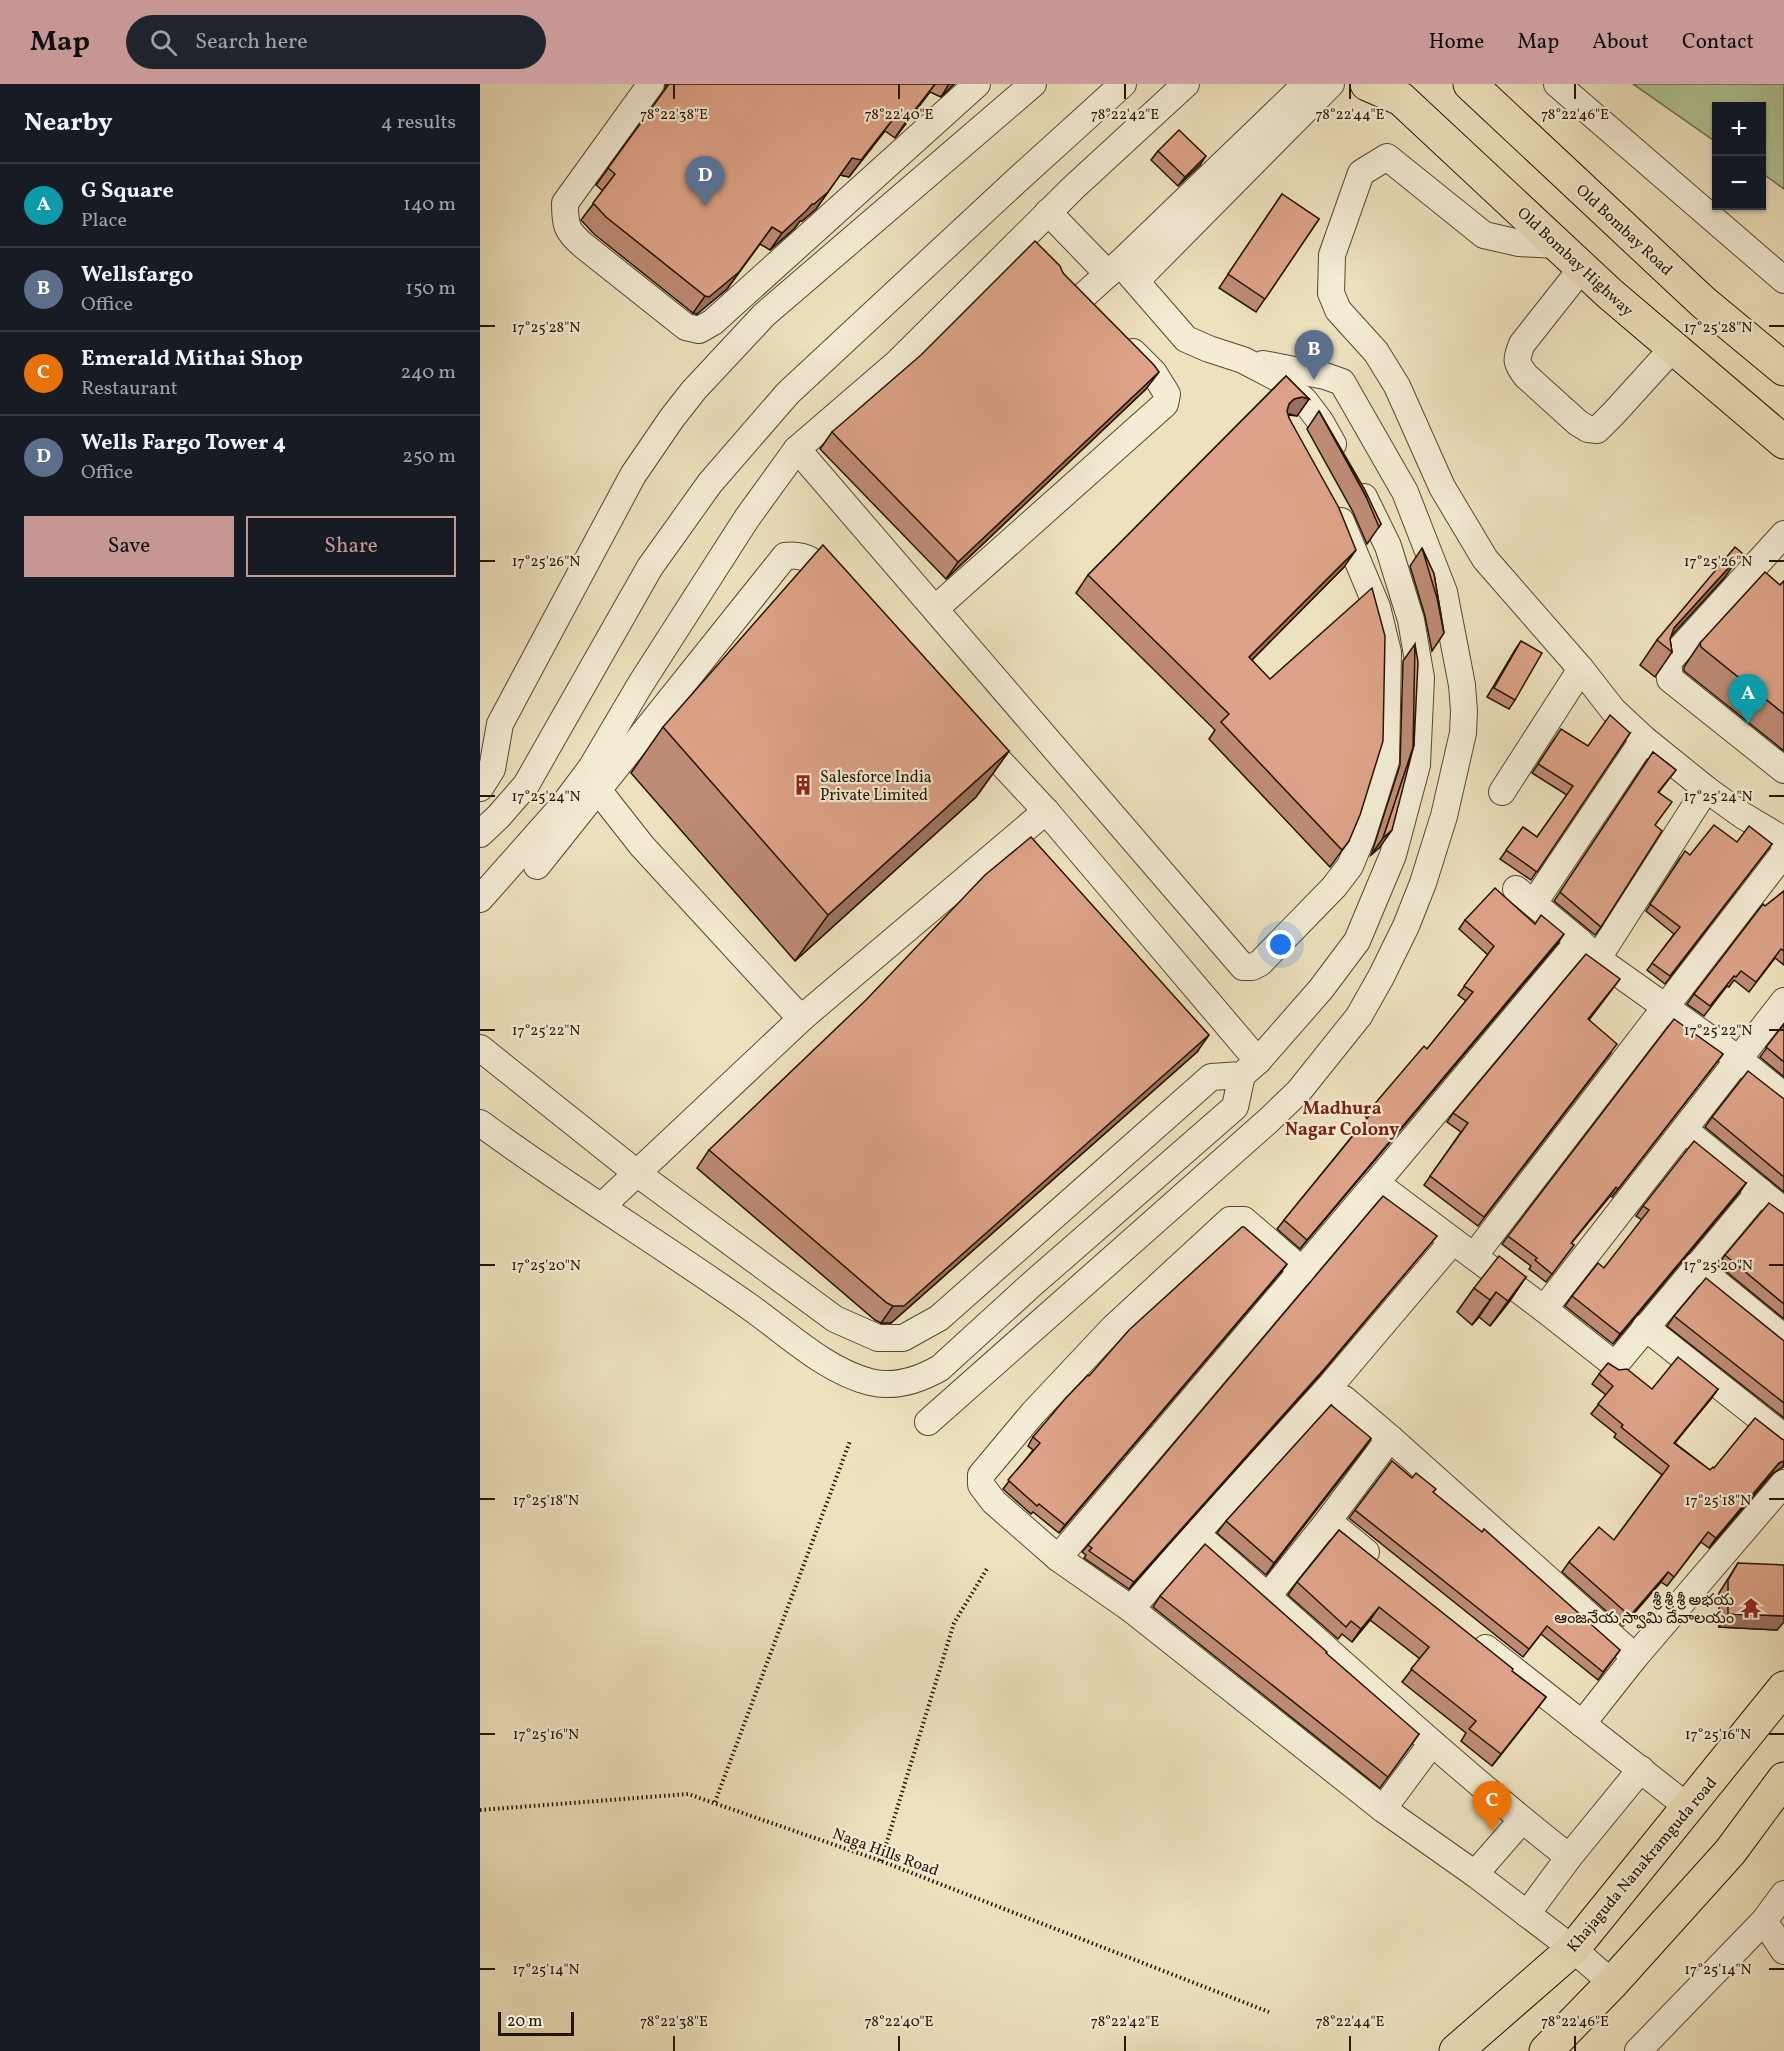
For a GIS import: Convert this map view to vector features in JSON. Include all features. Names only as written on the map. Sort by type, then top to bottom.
[{"type":"main road","name":"Old Bombay Highway","points":[[1367,84],[1394,92],[1582,268],[1784,442]]},
{"type":"main road","name":"Old Bombay Road","points":[[1470,84],[1703,302],[1784,369]]},
{"type":"main road","name":"Khajaguda Nanakramguda road","points":[[1456,2051],[1573,1949],[1784,1688]]},
{"type":"main road","points":[[1546,2051],[1612,1983],[1730,1852],[1784,1779]]},
{"type":"street","points":[[651,84],[566,203],[565,220],[570,234],[584,246],[686,327],[699,330],[713,322],[977,84]]},
{"type":"street","points":[[480,788],[492,769],[500,724],[633,475],[672,418],[694,390],[764,315],[1033,84]]},
{"type":"street","points":[[480,834],[526,785],[650,567],[717,475],[788,393],[1123,84]]},
{"type":"street","points":[[480,899],[564,804],[591,768],[640,686],[747,518],[797,449],[898,362],[1048,212],[1186,84]]},
{"type":"street","points":[[1096,315],[1121,273],[1306,84]]},
{"type":"street","points":[[1121,273],[1331,84]]},
{"type":"street","points":[[1557,84],[1784,280]]},
{"type":"street","points":[[1557,244],[1519,243],[1484,235],[1387,157],[1360,173],[1332,255],[1331,294],[1338,310],[1376,352],[1397,386],[1442,487],[1485,559],[1581,669],[1613,710],[1644,740],[1742,815],[1784,840]]},
{"type":"street","points":[[928,1422],[1269,1120],[1299,1091],[1359,1016],[1381,977],[1414,904],[1444,816],[1463,733],[1462,686],[1444,592],[1405,492],[1348,389],[1342,382],[1325,376],[1243,360],[1186,339],[1121,273],[1048,212]]},
{"type":"street","points":[[1582,268],[1522,344],[1517,358],[1519,367],[1526,376],[1578,423],[1588,429],[1597,430],[1673,348]]},
{"type":"street","points":[[936,608],[1165,404],[1167,394],[1154,373],[1062,280]]},
{"type":"street","points":[[480,1124],[748,1305],[838,1370],[871,1382],[896,1384],[923,1378],[940,1368],[1031,1285],[1235,1107],[1250,1068],[1321,989],[1357,941],[1393,855],[1417,765],[1420,678],[1411,620],[1388,546],[1366,500],[1320,421],[1304,399],[1281,380],[1243,360]]},
{"type":"street","points":[[797,449],[1243,967],[1252,967],[1260,963],[1326,896],[1350,866],[1386,761],[1388,652],[1377,607],[1367,580],[1329,499]]},
{"type":"street","points":[[1784,534],[1668,662],[1670,679],[1784,770]]},
{"type":"street","points":[[537,866],[785,556],[796,555],[816,562],[847,597]]},
{"type":"street","points":[[1502,792],[1581,669]]},
{"type":"street","points":[[958,717],[1046,811],[1250,1068]]},
{"type":"street","points":[[480,741],[500,724]]},
{"type":"street","points":[[1644,740],[1525,896],[1587,949],[1740,1060],[1784,1096]]},
{"type":"street","points":[[1058,1558],[1376,1183],[1587,949],[1611,937],[1706,789]]},
{"type":"street","points":[[597,790],[642,846],[792,1009],[803,1017]]},
{"type":"street","points":[[602,1206],[803,1017],[1046,811]]},
{"type":"street","points":[[1474,1256],[1784,853]]},
{"type":"street","points":[[1544,1309],[1784,1001]]},
{"type":"street","points":[[480,1048],[638,1174],[835,1318],[879,1338],[903,1338],[939,1318],[1211,1077],[1250,1068]]},
{"type":"street","points":[[1685,1130],[1784,1211]]},
{"type":"street","points":[[1376,1183],[1615,1365],[1760,1191]]},
{"type":"street","points":[[1303,1271],[1244,1220],[1230,1220],[1113,1328],[1033,1413],[981,1475],[981,1485],[994,1502],[1058,1558],[1131,1609],[1383,1809],[1475,1874],[1573,1949],[1612,1983]]},
{"type":"street","points":[[1131,1609],[1330,1385],[1453,1241]]},
{"type":"street","points":[[1696,1266],[1784,1338]]},
{"type":"street","points":[[748,1305],[778,1275]]},
{"type":"street","points":[[952,1306],[976,1336]]},
{"type":"street","points":[[1645,1327],[1784,1437]]},
{"type":"street","points":[[1344,1399],[1635,1657]]},
{"type":"street","points":[[1268,1596],[1390,1438]]},
{"type":"street","points":[[1582,1724],[1635,1657],[1784,1483]]},
{"type":"street","points":[[1328,1521],[1382,1565]]},
{"type":"street","points":[[1196,1534],[1432,1743],[1569,1857]]},
{"type":"street","points":[[1464,1630],[1689,1808]]},
{"type":"street","points":[[1383,1809],[1432,1743]]},
{"type":"street","points":[[1527,1914],[1569,1857],[1641,1769]]},
{"type":"street","points":[[1475,1874],[1522,1820]]},
{"type":"street","points":[[1638,2051],[1764,1921],[1784,1893]]},
{"type":"street","points":[[1764,1921],[1784,1951]]},
{"type":"path","points":[[715,1802],[850,1442]]},
{"type":"path","points":[[881,1861],[954,1623],[988,1567]]},
{"type":"path","name":"Naga Hills Road","points":[[480,1810],[687,1794],[881,1861],[1269,2012]]},
{"type":"green space","points":[[1633,84],[1784,84],[1784,189],[1766,176],[1766,102],[1712,102],[1712,139]]},
{"type":"building","points":[[669,84],[935,84],[907,120],[897,114],[861,160],[852,158],[828,192],[782,233],[772,227],[739,272],[709,297],[606,217],[593,203],[615,174],[608,168]]},
{"type":"building","points":[[1179,130],[1206,156],[1185,177],[1158,151]]},
{"type":"building","points":[[1282,194],[1319,219],[1265,299],[1228,274]]},
{"type":"building","points":[[1035,241],[1159,372],[958,562],[832,432],[921,355]]},
{"type":"building","points":[[1286,376],[1309,399],[1302,397],[1294,399],[1287,411],[1289,418],[1339,508],[1356,550],[1249,657],[1270,679],[1372,588],[1385,636],[1383,741],[1360,815],[1349,841],[1342,850],[1221,722],[1229,714],[1088,575]]},
{"type":"building","points":[[1319,411],[1365,490],[1381,524],[1379,527],[1365,494]]},
{"type":"building","name":"Salesforce India Private Limited","points":[[823,545],[1009,751],[828,915],[663,727]]},
{"type":"building","points":[[1735,547],[1742,553],[1674,628],[1670,639],[1672,652],[1657,640]]},
{"type":"building","points":[[1422,548],[1434,574],[1444,633],[1437,598]]},
{"type":"building","points":[[1765,572],[1780,585],[1784,581],[1784,714],[1701,647],[1700,643]]},
{"type":"building","points":[[1521,641],[1542,653],[1515,700],[1494,688]]},
{"type":"building","points":[[1415,644],[1418,662],[1414,745],[1392,830],[1383,838],[1413,748]]},
{"type":"building","points":[[1610,715],[1630,733],[1537,872],[1506,850],[1523,827],[1537,837],[1573,786],[1538,764],[1561,729],[1588,746]]},
{"type":"building","points":[[1653,752],[1676,770],[1658,792],[1672,802],[1655,825],[1662,831],[1601,927],[1560,892]]},
{"type":"building","points":[[1714,825],[1737,842],[1749,826],[1772,844],[1670,976],[1652,963],[1680,927],[1650,904],[1685,851],[1690,855]]},
{"type":"building","points":[[1031,837],[1209,1035],[904,1306],[893,1306],[709,1150],[866,1000],[985,875]]},
{"type":"building","points":[[1495,888],[1535,924],[1541,915],[1564,934],[1307,1240],[1284,1220],[1374,1110],[1372,1107],[1424,1046],[1427,1049],[1473,992],[1464,986],[1494,946],[1465,920]]},
{"type":"building","points":[[1784,891],[1784,951],[1781,949],[1756,982],[1741,971],[1736,977],[1734,976],[1710,1006],[1694,994],[1763,904],[1765,906]]},
{"type":"building","points":[[1586,954],[1620,979],[1588,1019],[1617,1044],[1484,1217],[1430,1176],[1468,1123],[1453,1113]]},
{"type":"building","points":[[1674,1019],[1723,1054],[1618,1189],[1616,1187],[1571,1243],[1574,1245],[1552,1274],[1535,1260],[1537,1258],[1508,1236]]},
{"type":"building","points":[[1784,1024],[1784,1062],[1766,1047]]},
{"type":"building","points":[[1748,1071],[1784,1099],[1784,1177],[1712,1117]]},
{"type":"building","points":[[1694,1141],[1746,1183],[1620,1334],[1572,1296],[1598,1263],[1604,1268],[1649,1210],[1643,1206]]},
{"type":"building","points":[[1383,1196],[1437,1236],[1325,1368],[1134,1582],[1089,1551],[1092,1548],[1088,1545]]},
{"type":"building","points":[[1769,1203],[1784,1214],[1784,1304],[1725,1255]]},
{"type":"building","points":[[1242,1227],[1287,1264],[1065,1525],[1039,1504],[1037,1506],[1008,1480],[1040,1443],[1033,1437],[1129,1330]]},
{"type":"building","points":[[1499,1256],[1526,1277],[1508,1301],[1496,1292],[1490,1300],[1474,1288]]},
{"type":"building","points":[[1706,1278],[1784,1341],[1784,1403],[1674,1316]]},
{"type":"building","points":[[1678,1357],[1718,1389],[1674,1443],[1710,1470],[1755,1418],[1784,1440],[1784,1461],[1779,1463],[1716,1538],[1708,1532],[1674,1577],[1668,1572],[1630,1616],[1569,1562],[1599,1527],[1614,1540],[1669,1466],[1621,1427],[1623,1425],[1598,1404],[1613,1386],[1599,1374],[1608,1363],[1619,1370],[1627,1369],[1652,1389]]},
{"type":"building","points":[[1331,1405],[1371,1438],[1274,1563],[1226,1521]]},
{"type":"building","points":[[1392,1461],[1412,1478],[1416,1473],[1436,1489],[1433,1492],[1482,1532],[1484,1529],[1620,1650],[1603,1672],[1547,1626],[1529,1649],[1355,1510]]},
{"type":"building","points":[[1339,1530],[1546,1697],[1501,1754],[1469,1729],[1476,1721],[1411,1669],[1429,1647],[1379,1607],[1361,1629],[1351,1621],[1346,1627],[1297,1582]]},
{"type":"building","points":[[1205,1544],[1419,1734],[1388,1777],[1160,1596]]},
{"type":"building","name":"శ్రీ శ్రీ శ్రీ అభయ ఆంజనేయ స్వామి దేవాలయం","points":[[1738,1563],[1784,1565],[1784,1616],[1728,1614],[1728,1580]]},
{"type":"place","name":"Wells Fargo Tower 4","points":[[705,206]]},
{"type":"place","name":"Wellsfargo","points":[[1314,380]]},
{"type":"place","name":"G Square","points":[[1748,724]]},
{"type":"place","name":"Salesforce India Private Limited","points":[[803,785]]},
{"type":"place","name":"శ్రీ శ్రీ శ్రీ అభయ ఆంజనేయ స్వామి దేవాలయం","points":[[1751,1608]]},
{"type":"place","name":"Emerald Mithai Shop","points":[[1492,1831]]},
{"type":"district","name":"Madhura Nagar Colony","points":[[1342,1118]]}]
